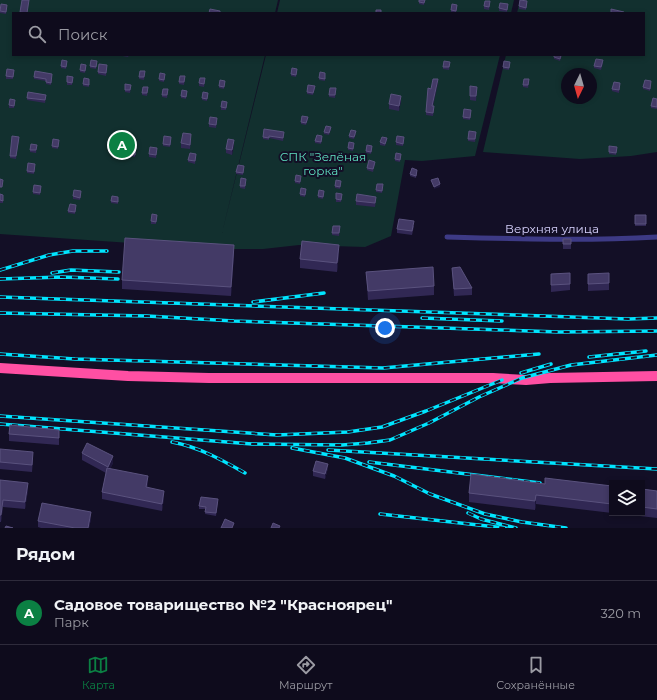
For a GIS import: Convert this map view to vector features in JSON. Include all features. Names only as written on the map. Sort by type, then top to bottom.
[{"type":"highway","points":[[0,368],[128,376],[217,378],[493,378],[526,380],[657,376]]},
{"type":"street","name":"Верхняя улица","points":[[447,237],[550,239],[620,239],[657,237]]},
{"type":"green space","name":"СПК \"Зелёная горка\"","points":[[0,0],[278,0],[275,12],[12,12],[12,56],[265,56],[222,233],[266,56],[500,56],[475,156],[422,161],[405,160],[391,236],[365,247],[299,245],[263,249],[218,249],[0,234]]},
{"type":"green space","points":[[280,0],[514,0],[511,12],[277,12]]},
{"type":"green space","points":[[520,0],[657,0],[657,152],[631,156],[580,159],[483,152],[506,56],[645,56],[645,12],[517,12]]},
{"type":"building","points":[[22,0],[29,0],[27,12],[20,12]]},
{"type":"building","points":[[419,0],[425,0],[424,3],[419,2]]},
{"type":"building","points":[[520,0],[527,1],[526,8],[519,6]]},
{"type":"building","points":[[485,1],[490,1],[489,7],[484,6]]},
{"type":"building","points":[[500,3],[508,4],[507,10],[499,8]]},
{"type":"building","points":[[1,4],[7,5],[6,12],[0,11]]},
{"type":"building","points":[[452,4],[457,5],[456,11],[451,10]]},
{"type":"building","points":[[210,9],[220,11],[220,12],[209,12]]},
{"type":"building","points":[[611,9],[624,12],[611,12]]},
{"type":"building","points":[[554,56],[561,56],[560,59]]},
{"type":"building","points":[[596,59],[603,60],[601,67],[594,66]]},
{"type":"building","points":[[62,60],[67,61],[66,67],[61,66]]},
{"type":"building","points":[[91,60],[97,61],[96,67],[90,66]]},
{"type":"building","points":[[444,61],[450,62],[449,67],[443,67]]},
{"type":"building","points":[[504,61],[510,62],[509,68],[503,67]]},
{"type":"building","points":[[81,64],[86,65],[85,71],[80,70]]},
{"type":"building","points":[[99,64],[107,65],[106,73],[98,72]]},
{"type":"building","points":[[292,68],[297,69],[296,75],[291,74]]},
{"type":"building","points":[[7,69],[14,70],[13,77],[6,76]]},
{"type":"building","points":[[35,71],[52,74],[51,83],[46,82],[46,79],[34,77]]},
{"type":"building","points":[[140,71],[145,71],[144,77],[139,77]]},
{"type":"building","points":[[320,72],[325,73],[325,79],[319,78]]},
{"type":"building","points":[[160,73],[165,74],[164,80],[159,79]]},
{"type":"building","points":[[67,76],[73,77],[72,83],[67,82]]},
{"type":"building","points":[[180,76],[185,76],[184,82],[179,82]]},
{"type":"building","points":[[84,78],[89,79],[89,85],[83,84]]},
{"type":"building","points":[[200,78],[205,78],[204,84],[199,83]]},
{"type":"building","points":[[433,79],[438,79],[432,106],[434,106],[433,113],[426,112],[428,88],[431,89]]},
{"type":"building","points":[[524,79],[529,79],[528,85],[523,85]]},
{"type":"building","points":[[220,80],[225,81],[224,87],[219,86]]},
{"type":"building","points":[[645,80],[651,81],[650,89],[643,87]]},
{"type":"building","points":[[614,82],[620,83],[619,90],[612,89]]},
{"type":"building","points":[[125,84],[131,85],[130,90],[125,90]]},
{"type":"building","points":[[308,85],[315,86],[313,93],[307,92]]},
{"type":"building","points":[[470,86],[477,87],[476,96],[470,96]]},
{"type":"building","points":[[143,87],[148,87],[147,93],[142,93]]},
{"type":"building","points":[[330,88],[336,88],[335,95],[329,95]]},
{"type":"building","points":[[163,89],[168,89],[167,95],[162,95]]},
{"type":"building","points":[[182,90],[187,91],[186,97],[181,96]]},
{"type":"building","points":[[28,92],[46,95],[45,100],[27,98]]},
{"type":"building","points":[[203,92],[208,93],[207,99],[202,98]]},
{"type":"building","points":[[391,94],[401,96],[399,106],[389,104]]},
{"type":"building","points":[[653,98],[657,99],[657,107],[651,106]]},
{"type":"building","points":[[10,99],[15,100],[14,106],[9,105]]},
{"type":"building","points":[[222,101],[227,102],[226,108],[221,107]]},
{"type":"building","points":[[464,109],[471,110],[470,118],[463,117]]},
{"type":"building","points":[[302,116],[308,117],[306,123],[301,122]]},
{"type":"building","points":[[210,117],[217,118],[216,125],[209,124]]},
{"type":"building","points":[[326,126],[331,127],[329,133],[324,132]]},
{"type":"building","points":[[264,129],[284,132],[283,138],[269,136],[269,138],[263,137]]},
{"type":"building","points":[[351,130],[356,131],[354,137],[349,136]]},
{"type":"building","points":[[469,131],[476,132],[475,139],[468,139]]},
{"type":"building","points":[[183,133],[191,134],[190,145],[181,143]]},
{"type":"building","points":[[317,135],[322,136],[321,142],[315,141]]},
{"type":"building","points":[[12,136],[19,137],[16,156],[10,156]]},
{"type":"building","points":[[164,136],[171,137],[170,145],[163,144]]},
{"type":"building","points":[[397,136],[404,137],[403,144],[396,142]]},
{"type":"building","points":[[382,137],[387,138],[385,144],[380,142]]},
{"type":"building","points":[[53,139],[59,140],[58,147],[52,146]]},
{"type":"building","points":[[228,139],[234,140],[232,150],[226,149]]},
{"type":"building","points":[[349,142],[354,143],[353,149],[348,148]]},
{"type":"building","points":[[112,143],[119,144],[117,151],[111,150]]},
{"type":"building","points":[[31,144],[37,145],[36,150],[30,150]]},
{"type":"building","points":[[367,145],[372,146],[371,152],[366,151]]},
{"type":"building","points":[[129,146],[136,147],[135,155],[128,154]]},
{"type":"building","points":[[609,146],[617,147],[616,153],[609,152]]},
{"type":"building","points":[[150,147],[157,148],[156,155],[149,154]]},
{"type":"building","points":[[190,153],[196,154],[195,161],[188,160]]},
{"type":"building","points":[[396,153],[401,154],[400,160],[395,159]]},
{"type":"building","points":[[369,160],[375,162],[373,169],[367,168]]},
{"type":"building","points":[[28,163],[35,164],[34,172],[27,171]]},
{"type":"building","points":[[238,165],[244,166],[243,173],[236,172]]},
{"type":"building","points":[[412,168],[417,170],[416,176],[410,174]]},
{"type":"building","points":[[296,175],[301,176],[300,182],[295,181]]},
{"type":"building","points":[[241,178],[246,179],[245,186],[240,186]]},
{"type":"building","points":[[438,178],[440,184],[434,187],[431,180]]},
{"type":"building","points":[[0,179],[3,180],[2,187],[0,187]]},
{"type":"building","points":[[336,180],[341,181],[340,187],[335,186]]},
{"type":"building","points":[[377,184],[383,184],[382,191],[376,190]]},
{"type":"building","points":[[34,185],[41,186],[40,193],[33,192]]},
{"type":"building","points":[[301,188],[306,189],[305,195],[300,194]]},
{"type":"building","points":[[74,190],[81,191],[80,198],[73,196]]},
{"type":"building","points":[[319,190],[324,191],[323,197],[318,196]]},
{"type":"building","points":[[336,193],[342,194],[341,200],[336,199]]},
{"type":"building","points":[[0,194],[3,195],[3,201],[0,200]]},
{"type":"building","points":[[357,194],[376,197],[375,203],[356,201]]},
{"type":"building","points":[[112,196],[118,197],[118,202],[111,201]]},
{"type":"building","points":[[70,204],[76,205],[75,212],[68,211]]},
{"type":"building","points":[[152,214],[157,215],[156,222],[151,221]]},
{"type":"building","points":[[635,215],[646,215],[646,224],[635,224]]},
{"type":"building","points":[[399,219],[414,221],[412,231],[397,229]]},
{"type":"building","points":[[333,226],[340,226],[339,233],[332,233]]},
{"type":"building","points":[[125,238],[234,245],[231,287],[122,280]]},
{"type":"building","points":[[563,239],[571,239],[571,244],[563,244]]},
{"type":"building","points":[[302,241],[339,245],[337,263],[300,259]]},
{"type":"building","points":[[433,267],[434,286],[368,291],[366,272]]},
{"type":"building","points":[[460,267],[472,288],[454,289],[452,268]]},
{"type":"building","points":[[570,273],[570,284],[551,285],[551,274]]},
{"type":"building","points":[[609,273],[609,283],[588,284],[588,274]]},
{"type":"building","points":[[10,425],[59,430],[59,438],[9,434]]},
{"type":"building","points":[[87,443],[113,456],[108,467],[82,453]]},
{"type":"building","points":[[0,449],[33,452],[32,465],[0,462]]},
{"type":"building","points":[[316,461],[328,464],[325,474],[313,471]]},
{"type":"building","points":[[107,468],[148,476],[146,487],[164,491],[162,504],[102,492]]},
{"type":"building","points":[[471,474],[545,484],[545,478],[609,486],[609,504],[536,495],[535,501],[469,493]]},
{"type":"building","points":[[0,480],[28,483],[25,502],[3,500],[1,515],[0,515]]},
{"type":"building","points":[[645,489],[657,491],[657,509],[645,507]]},
{"type":"building","points":[[201,497],[218,499],[216,513],[205,512],[206,507],[199,506]]},
{"type":"building","points":[[42,503],[91,512],[88,528],[75,528],[38,521]]},
{"type":"building","points":[[225,519],[234,523],[232,528],[221,528]]},
{"type":"building","points":[[273,523],[280,526],[279,528],[271,528]]},
{"type":"railway","points":[[0,270],[49,255],[73,251],[107,251]]},
{"type":"railway","points":[[52,273],[71,270],[119,272]]},
{"type":"railway","points":[[0,279],[62,277],[118,279]]},
{"type":"railway","points":[[253,302],[324,293]]},
{"type":"railway","points":[[0,297],[628,319],[657,318]]},
{"type":"railway","points":[[0,313],[147,316],[234,321],[559,332],[657,331]]},
{"type":"railway","points":[[422,318],[502,321]]},
{"type":"railway","points":[[589,357],[646,351]]},
{"type":"railway","points":[[0,354],[75,359],[383,368],[539,354]]},
{"type":"railway","points":[[0,424],[252,444],[342,445],[368,443],[390,440],[522,378],[571,365],[657,355]]},
{"type":"railway","points":[[521,373],[551,364]]},
{"type":"railway","points":[[0,416],[277,435],[348,432],[382,427],[502,380]]},
{"type":"railway","points":[[172,442],[192,447],[245,473]]},
{"type":"railway","points":[[292,448],[345,458],[394,476],[430,494],[485,514],[522,522],[566,528]]},
{"type":"railway","points":[[328,450],[657,469]]},
{"type":"railway","points":[[369,462],[540,483]]},
{"type":"railway","points":[[468,513],[481,519],[516,528]]},
{"type":"railway","points":[[380,514],[505,528]]},
{"type":"place","name":"Садовое товарищество №2 \"Красноярец\"","points":[[122,145]]}]
